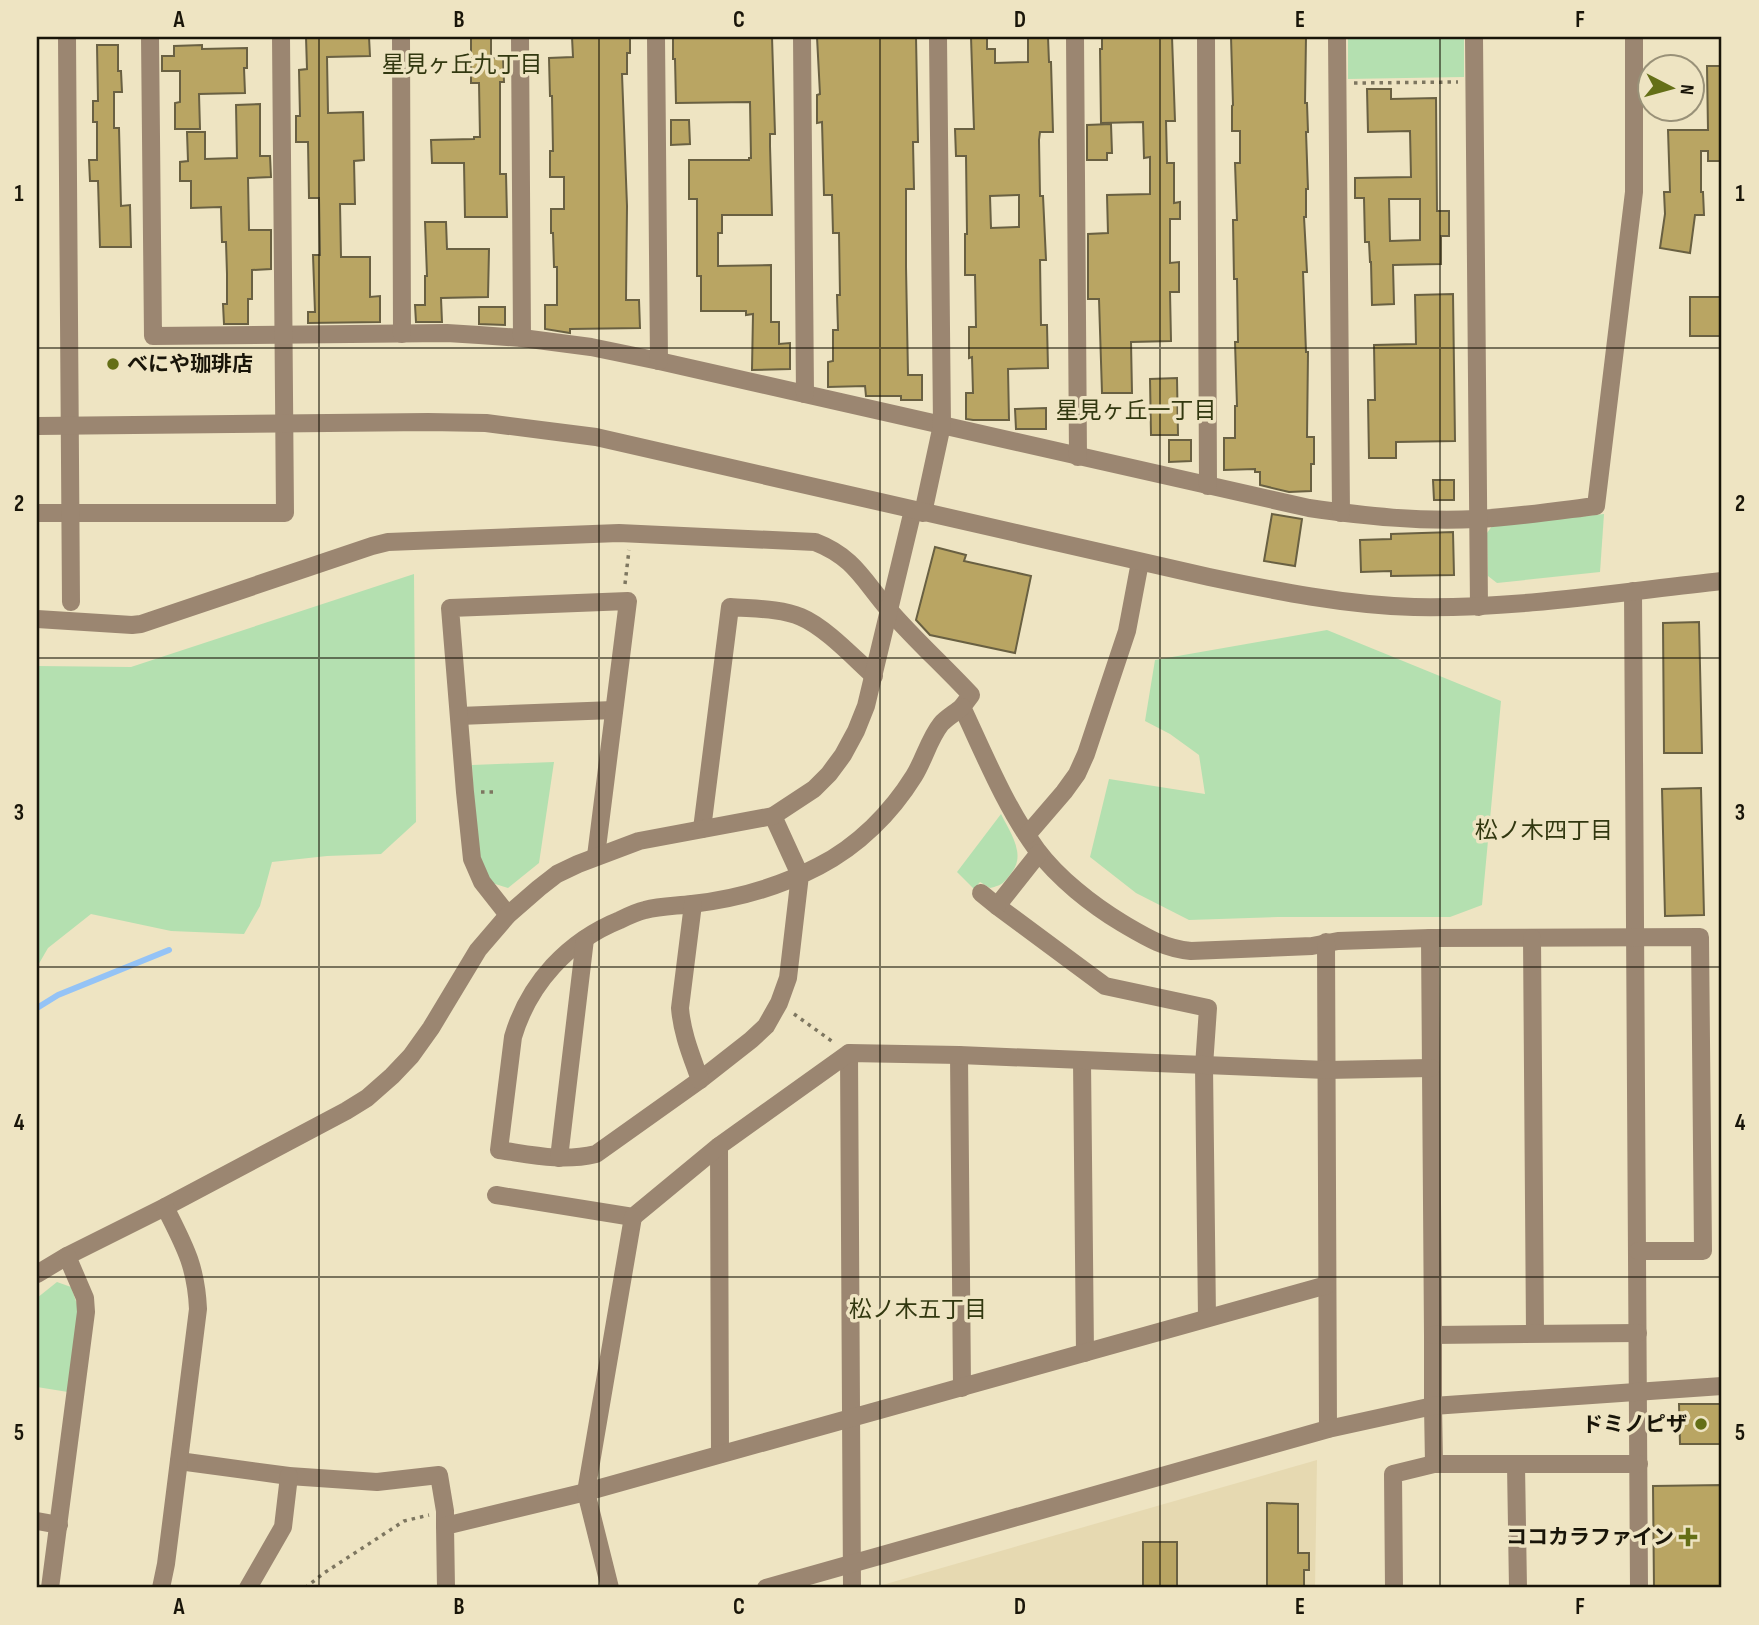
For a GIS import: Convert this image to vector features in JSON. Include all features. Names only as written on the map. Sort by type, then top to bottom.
[{"type":"street","points":[[67,37],[71,602]]},
{"type":"street","points":[[150,37],[153,336],[457,334],[522,338],[591,347],[1309,508],[1398,519],[1478,519],[1596,506],[1634,192],[1634,37]]},
{"type":"street","points":[[37,513],[285,513],[281,37]]},
{"type":"street","points":[[401,37],[402,334]]},
{"type":"street","points":[[520,37],[522,338]]},
{"type":"street","points":[[656,37],[659,361]]},
{"type":"street","points":[[802,37],[805,394]]},
{"type":"street","points":[[37,1274],[367,1098],[411,1056],[478,950],[508,915],[557,874],[596,856],[639,841],[773,816],[814,789],[830,774],[856,731],[866,706],[889,610],[942,425],[938,37]]},
{"type":"street","points":[[1075,37],[1079,457]]},
{"type":"street","points":[[1206,37],[1208,486]]},
{"type":"street","points":[[1337,37],[1341,513]]},
{"type":"street","points":[[1474,37],[1479,607]]},
{"type":"street","points":[[37,426],[486,423],[551,430],[608,440],[1140,562],[1284,592],[1412,607],[1479,607],[1548,602],[1722,581]]},
{"type":"street","points":[[37,620],[141,624],[388,542],[619,533],[815,542],[846,558],[889,610],[971,695],[962,707],[941,724],[915,774],[883,819],[845,850],[821,865],[800,875],[778,886],[693,904],[642,910],[600,928],[562,956],[539,982],[513,1037],[499,1150],[577,1159],[596,1154],[700,1080],[766,1026],[779,1003],[788,978],[800,875],[773,816]]},
{"type":"street","points":[[1027,835],[1064,792],[1077,774],[1086,754],[1127,631],[1140,562]]},
{"type":"street","points":[[1633,591],[1639,1588]]},
{"type":"street","points":[[508,915],[482,882],[472,859],[450,608],[628,601],[596,856]]},
{"type":"street","points":[[702,829],[730,607],[800,617],[823,631],[874,676]]},
{"type":"street","points":[[962,707],[1004,795],[1039,853],[1074,889],[1108,915],[1153,941],[1174,949],[1191,951],[1312,946],[1326,942],[1430,938],[1700,937],[1703,1251],[1638,1251]]},
{"type":"street","points":[[460,716],[614,710]]},
{"type":"street","points":[[997,906],[1039,853]]},
{"type":"street","points":[[981,893],[1105,986],[1208,1009],[1204,1066],[1207,1318]]},
{"type":"street","points":[[693,904],[680,1008],[683,1032],[700,1080]]},
{"type":"street","points":[[1430,938],[1434,1464]]},
{"type":"street","points":[[1532,938],[1535,1333]]},
{"type":"street","points":[[559,1158],[585,939]]},
{"type":"street","points":[[1326,942],[1328,1429]]},
{"type":"street","points":[[610,1588],[586,1492],[633,1217],[719,1146],[849,1053],[1326,1070],[1431,1068]]},
{"type":"street","points":[[849,1053],[852,1588]]},
{"type":"street","points":[[959,1055],[962,1388]]},
{"type":"street","points":[[1082,1060],[1085,1353]]},
{"type":"street","points":[[719,1146],[720,1454]]},
{"type":"street","points":[[496,1195],[633,1217]]},
{"type":"street","points":[[161,1588],[197,1322],[194,1273],[188,1254],[165,1207]]},
{"type":"street","points":[[50,1588],[86,1312],[85,1298],[67,1256]]},
{"type":"street","points":[[445,1519],[586,1492],[1327,1285]]},
{"type":"street","points":[[1433,1335],[1638,1332]]},
{"type":"street","points":[[766,1588],[1328,1429],[1433,1406],[1722,1386]]},
{"type":"street","points":[[179,1461],[289,1476],[377,1482],[439,1475],[445,1519],[446,1588]]},
{"type":"street","points":[[1394,1588],[1393,1474],[1434,1464],[1639,1464]]},
{"type":"street","points":[[1516,1465],[1518,1588]]},
{"type":"street","points":[[248,1588],[283,1527],[289,1476]]},
{"type":"street","points":[[37,1521],[59,1525]]},
{"type":"path","points":[[1338,83],[1474,82]]},
{"type":"path","points":[[623,601],[631,541]]},
{"type":"path","points":[[779,1003],[849,1053]]},
{"type":"path","points":[[305,1588],[404,1521],[445,1519]]},
{"type":"shaded area","points":[[1317,1460],[1315,1588],[872,1588]]},
{"type":"green space","points":[[1348,37],[1464,37],[1464,77],[1348,79]]},
{"type":"green space","points":[[1604,514],[1600,572],[1497,583],[1488,576],[1487,533],[1492,526]]},
{"type":"green space","points":[[414,574],[416,822],[381,854],[272,862],[260,906],[244,934],[171,931],[91,914],[48,948],[37,967],[37,666],[131,667]]},
{"type":"green space","points":[[1327,630],[1501,701],[1482,905],[1450,917],[1189,920],[1136,893],[1090,857],[1109,779],[1205,794],[1199,755],[1170,734],[1145,721],[1155,660]]},
{"type":"green space","points":[[554,762],[539,863],[508,888],[492,883],[477,857],[472,765]]},
{"type":"green space","points":[[1001,814],[1015,843],[1016,865],[1001,885],[990,888],[980,882],[974,889],[957,872]]},
{"type":"green space","points":[[57,1282],[71,1287],[77,1304],[68,1392],[37,1387],[37,1298]]},
{"type":"building","points":[[306,37],[369,37],[370,56],[327,57],[328,113],[363,112],[364,160],[354,161],[355,204],[340,204],[341,257],[370,257],[370,297],[380,296],[380,322],[308,323],[308,312],[315,312],[313,255],[320,255],[319,198],[309,198],[308,142],[296,142],[296,116],[300,116],[299,70],[307,69]]},
{"type":"building","points":[[471,37],[491,37],[491,58],[503,58],[504,82],[500,82],[500,174],[506,174],[507,217],[465,217],[464,163],[432,163],[431,140],[480,137],[479,83],[471,83]]},
{"type":"building","points":[[572,37],[630,37],[627,74],[622,74],[627,206],[626,300],[639,300],[640,328],[570,329],[570,333],[545,329],[545,305],[557,305],[557,267],[554,267],[551,209],[564,209],[564,177],[550,177],[550,151],[553,151],[549,58],[573,57]]},
{"type":"building","points":[[673,37],[772,37],[775,134],[770,134],[772,215],[722,215],[722,233],[718,233],[718,266],[771,265],[771,322],[779,322],[779,344],[790,343],[790,369],[752,370],[753,314],[746,315],[746,311],[701,311],[701,276],[697,276],[697,199],[689,199],[689,160],[749,160],[750,102],[676,103]]},
{"type":"building","points":[[817,37],[916,37],[918,142],[913,142],[914,189],[906,189],[906,267],[908,375],[922,375],[922,400],[901,400],[901,396],[866,396],[865,386],[828,387],[828,362],[833,361],[833,330],[838,330],[839,233],[833,233],[832,195],[824,195],[822,122],[817,123],[817,95],[820,94]]},
{"type":"building","points":[[971,37],[987,37],[987,49],[995,49],[995,63],[1028,62],[1028,37],[1048,37],[1053,132],[1040,132],[1039,140],[1040,196],[1043,196],[1046,260],[1040,260],[1041,325],[1047,325],[1048,368],[1008,369],[1009,420],[966,419],[966,393],[973,393],[969,327],[976,327],[975,275],[965,275],[966,156],[956,156],[955,129],[974,129]],"holes":[[[1019,195],[1019,227],[991,228],[990,196]]]},
{"type":"building","points":[[1102,37],[1172,37],[1175,121],[1166,121],[1167,163],[1174,163],[1174,203],[1180,202],[1180,219],[1170,219],[1170,263],[1179,262],[1179,292],[1170,292],[1171,341],[1131,342],[1132,393],[1102,393],[1099,299],[1088,299],[1088,234],[1108,233],[1107,195],[1150,194],[1150,157],[1144,158],[1143,122],[1101,123]]},
{"type":"building","points":[[1231,37],[1306,37],[1308,189],[1304,217],[1307,272],[1303,272],[1308,352],[1307,437],[1314,437],[1311,491],[1289,492],[1260,485],[1260,472],[1255,472],[1255,469],[1224,470],[1224,438],[1235,438],[1237,406],[1237,279],[1234,279],[1233,220],[1237,220],[1235,163],[1240,163],[1240,131],[1232,131]]},
{"type":"building","points":[[97,45],[118,45],[118,71],[121,71],[122,92],[114,92],[114,128],[119,128],[121,206],[130,205],[131,247],[100,247],[98,181],[90,181],[89,160],[97,160],[97,122],[93,122],[93,101],[98,101]]},
{"type":"building","points":[[202,45],[202,49],[247,48],[247,68],[244,68],[245,93],[199,94],[200,129],[175,129],[175,103],[180,102],[180,71],[162,71],[162,56],[174,56],[174,46]]},
{"type":"building","points":[[1707,66],[1722,66],[1722,161],[1708,161],[1708,151],[1701,151],[1704,215],[1695,215],[1690,253],[1660,248],[1665,214],[1664,192],[1670,192],[1668,130],[1708,130]]},
{"type":"building","points":[[1367,89],[1391,89],[1391,99],[1436,98],[1437,211],[1449,211],[1449,236],[1441,236],[1441,264],[1393,265],[1394,304],[1372,305],[1369,242],[1365,242],[1364,198],[1355,198],[1355,178],[1411,177],[1410,131],[1368,132]],"holes":[[[1389,199],[1420,199],[1420,240],[1390,241]]]},
{"type":"building","points":[[260,104],[260,156],[270,156],[271,177],[248,178],[249,230],[271,230],[271,269],[252,270],[252,299],[248,299],[248,324],[224,324],[223,304],[227,304],[227,274],[226,242],[222,242],[221,207],[191,208],[191,181],[180,181],[180,162],[188,161],[187,132],[205,132],[205,159],[237,158],[236,105]]},
{"type":"building","points":[[671,120],[689,120],[690,144],[671,145]]},
{"type":"building","points":[[1111,124],[1112,153],[1107,153],[1107,160],[1087,160],[1087,125]]},
{"type":"building","points":[[425,222],[446,222],[447,249],[489,249],[488,297],[441,298],[442,322],[416,322],[415,305],[425,305]]},
{"type":"building","points":[[1453,294],[1455,441],[1396,442],[1396,458],[1369,458],[1368,400],[1375,400],[1374,345],[1416,344],[1415,295]]},
{"type":"building","points":[[1690,297],[1722,297],[1722,336],[1690,336]]},
{"type":"building","points":[[479,307],[505,307],[505,325],[479,324]]},
{"type":"building","points":[[1177,378],[1178,435],[1151,435],[1150,379]]},
{"type":"building","points":[[1046,408],[1046,429],[1016,429],[1015,409]]},
{"type":"building","points":[[1169,440],[1191,440],[1191,461],[1169,462]]},
{"type":"building","points":[[1433,480],[1454,480],[1454,500],[1434,500]]},
{"type":"building","points":[[1272,514],[1302,519],[1295,566],[1264,561]]},
{"type":"building","points":[[1453,532],[1454,575],[1391,576],[1391,571],[1361,572],[1360,540],[1391,539],[1391,534]]},
{"type":"building","points":[[935,547],[966,555],[964,561],[1031,576],[1015,653],[930,635],[916,620]]},
{"type":"building","points":[[1699,622],[1702,753],[1664,753],[1663,623]]},
{"type":"building","points":[[1701,788],[1704,915],[1665,916],[1662,789]]},
{"type":"building","name":"ドミノピザ","points":[[1679,1404],[1722,1404],[1722,1444],[1680,1444]]},
{"type":"building","name":"ココカラファイン","points":[[1722,1485],[1722,1588],[1654,1588],[1653,1486]]},
{"type":"building","points":[[1267,1503],[1298,1504],[1298,1553],[1309,1553],[1309,1570],[1304,1570],[1304,1588],[1267,1588]]},
{"type":"building","points":[[1143,1542],[1177,1542],[1177,1588],[1143,1588]]},
{"type":"waterway","points":[[37,1008],[58,995],[169,950]]},
{"type":"place","name":"べにや珈琲店","points":[[113,364]]},
{"type":"place","name":"ドミノピザ","points":[[1701,1424]]},
{"type":"place","name":"ココカラファイン","points":[[1688,1537]]},
{"type":"district","name":"星見ヶ丘九丁目","points":[[462,64]]},
{"type":"district","name":"星見ヶ丘一丁目","points":[[1136,410]]},
{"type":"district","name":"松ノ木四丁目","points":[[1544,830]]},
{"type":"district","name":"松ノ木五丁目","points":[[918,1309]]}]
